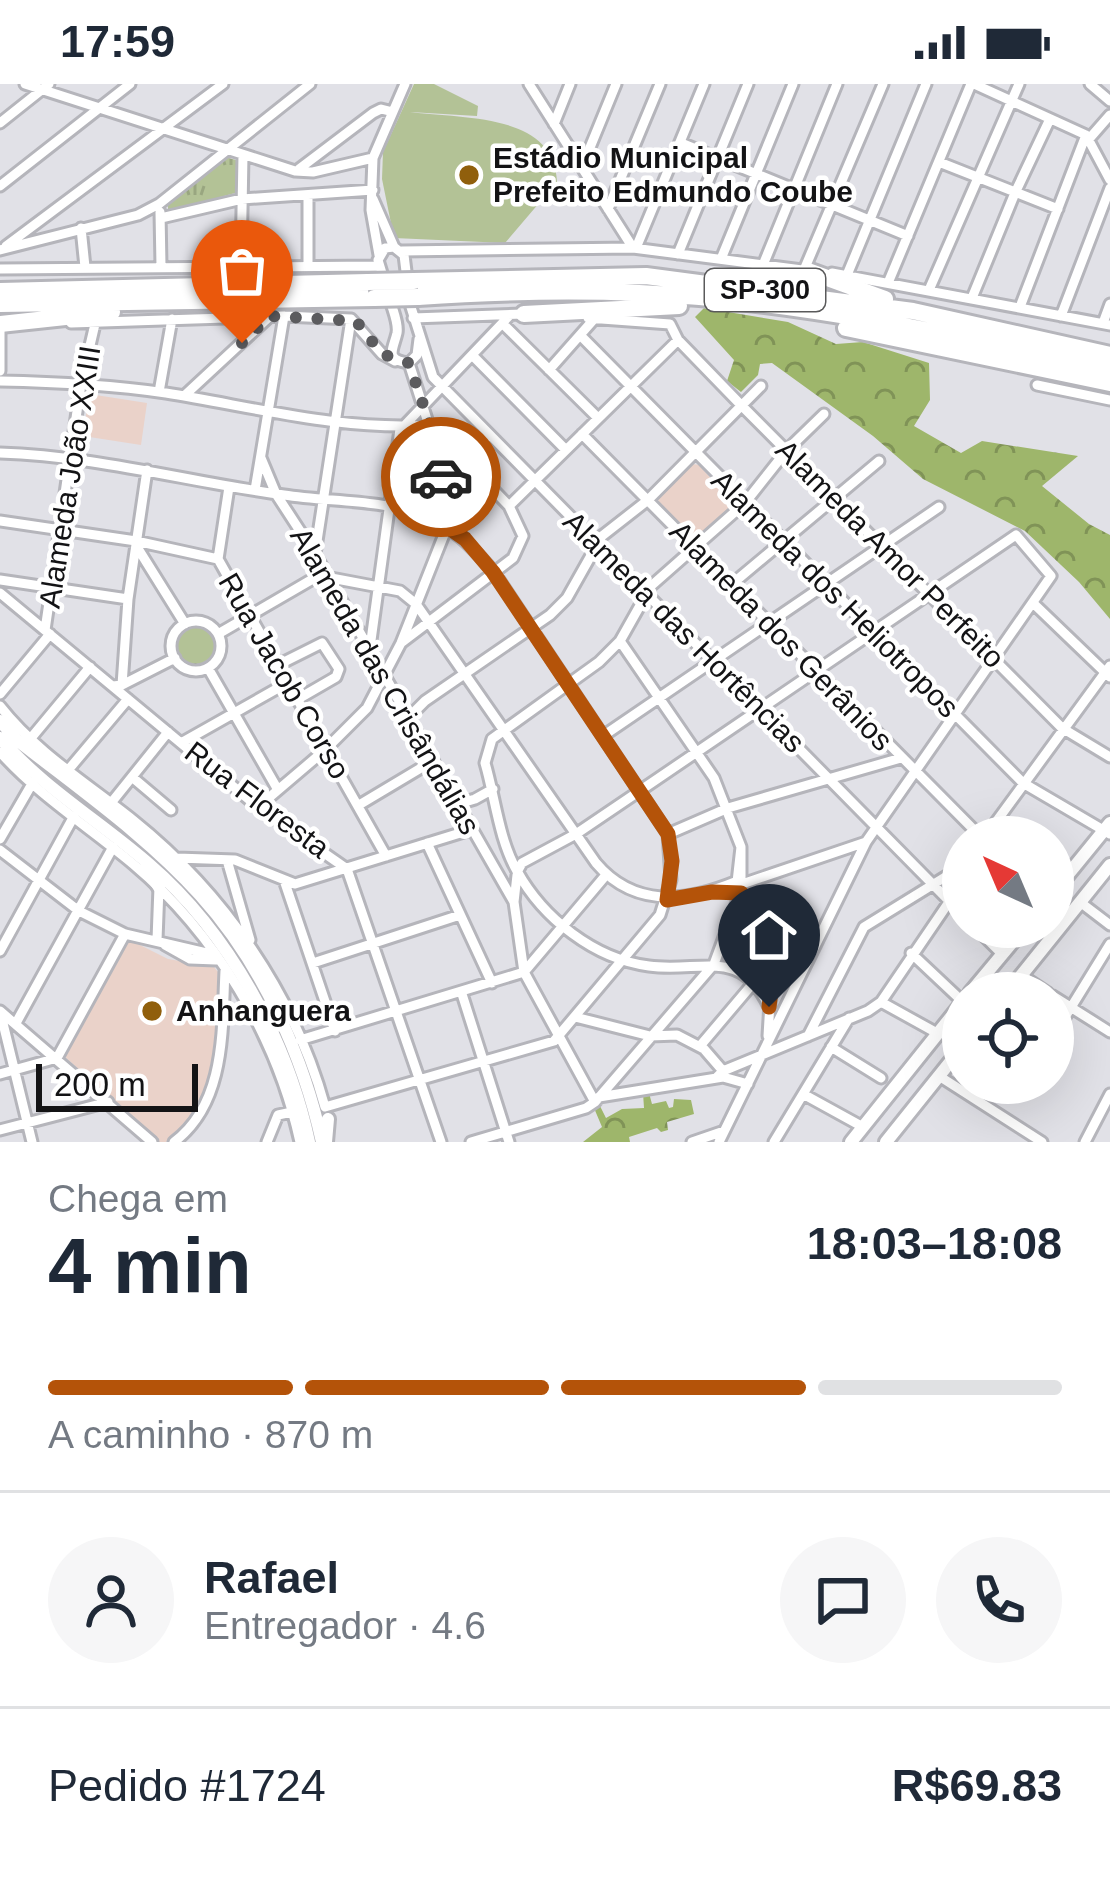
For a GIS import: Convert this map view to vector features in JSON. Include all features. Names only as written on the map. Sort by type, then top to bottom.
[{"type":"highway","name":"SP-300","points":[[806,270],[913,311]]},
{"type":"highway","name":"SP-300","points":[[0,304],[174,310],[375,275]]},
{"type":"highway","name":"SP-300","points":[[0,288],[54,290],[375,275],[424,291],[642,293],[777,307],[982,341],[1110,370]]},
{"type":"highway","name":"SP-300","points":[[424,291],[646,276],[913,311],[1110,355]]},
{"type":"highway","points":[[424,291],[492,301],[638,300],[794,317],[1110,382]]},
{"type":"highway","points":[[512,318],[702,305]]},
{"type":"highway","points":[[0,324],[165,306],[174,310]]},
{"type":"main road","points":[[0,721],[172,885],[215,935],[285,1061],[310,1142]]},
{"type":"main road","points":[[0,738],[60,776]]},
{"type":"main road","points":[[69,790],[134,820]]},
{"type":"main road","points":[[106,806],[221,920],[298,1058],[327,1142]]},
{"type":"main road","points":[[1074,866],[1108,829]]},
{"type":"main road","points":[[139,855],[159,886]]},
{"type":"main road","points":[[1023,972],[1110,865]]},
{"type":"main road","points":[[219,903],[221,920]]},
{"type":"main road","points":[[988,972],[1008,948]]},
{"type":"main road","points":[[260,1028],[285,1061]]},
{"type":"main road","points":[[851,1142],[942,1028]]},
{"type":"main road","points":[[886,1142],[942,1072]]},
{"type":"main road","points":[[326,1113],[327,1142]]},
{"type":"street","points":[[25,84],[166,128],[243,159],[296,171],[373,158]]},
{"type":"street","points":[[0,186],[130,84]]},
{"type":"street","points":[[1,250],[223,84]]},
{"type":"street","points":[[1,250],[138,214],[159,204],[310,84]]},
{"type":"street","points":[[395,361],[389,348],[397,328],[375,275],[370,210],[373,158],[405,84]]},
{"type":"street","points":[[529,84],[630,248]]},
{"type":"street","points":[[554,124],[570,84]]},
{"type":"street","points":[[582,167],[616,84]]},
{"type":"street","points":[[608,209],[660,84]]},
{"type":"street","points":[[630,248],[704,84]]},
{"type":"street","points":[[678,254],[748,84]]},
{"type":"street","points":[[721,259],[793,84]]},
{"type":"street","points":[[763,265],[837,84]]},
{"type":"street","points":[[806,270],[883,84]]},
{"type":"street","points":[[847,275],[926,84]]},
{"type":"street","points":[[888,283],[972,84],[1088,137],[1110,184],[1060,316]]},
{"type":"street","points":[[929,290],[1019,84]]},
{"type":"street","points":[[1090,84],[1110,101]]},
{"type":"street","points":[[0,123],[46,87]]},
{"type":"street","points":[[312,167],[374,112],[393,112]]},
{"type":"street","points":[[1020,307],[1088,137],[1110,115]]},
{"type":"street","points":[[972,298],[1050,119]]},
{"type":"street","points":[[248,134],[256,159]]},
{"type":"street","points":[[681,143],[908,236]]},
{"type":"street","points":[[241,266],[243,159]]},
{"type":"street","points":[[939,162],[1058,208]]},
{"type":"street","points":[[161,218],[242,199],[373,195]]},
{"type":"street","name":"Alameda das Hortências","points":[[373,195],[398,249],[430,372],[942,894]]},
{"type":"street","points":[[308,196],[308,265]]},
{"type":"street","points":[[159,204],[161,266]]},
{"type":"street","points":[[60,208],[57,221],[68,232]]},
{"type":"street","points":[[81,228],[86,267]]},
{"type":"street","points":[[375,275],[385,248],[630,248],[847,275],[1107,324],[1110,304]]},
{"type":"street","points":[[0,268],[308,265],[375,275]]},
{"type":"street","points":[[159,392],[174,310]]},
{"type":"street","points":[[34,323],[95,324],[174,310],[351,319],[382,354],[409,363]]},
{"type":"street","points":[[184,396],[270,316]]},
{"type":"street","points":[[255,490],[284,316]]},
{"type":"street","points":[[413,318],[595,318],[662,322],[675,329],[678,340],[509,506]]},
{"type":"street","points":[[369,655],[382,588],[400,429],[512,318]]},
{"type":"street","points":[[512,318],[549,370],[598,418]]},
{"type":"street","points":[[549,370],[595,318]]},
{"type":"street","points":[[315,554],[351,319]]},
{"type":"street","points":[[0,324],[0,371]]},
{"type":"street","name":"Alameda João XXIII","points":[[47,632],[81,384],[95,324]]},
{"type":"street","name":"Alameda dos Heliotropos","points":[[582,337],[1023,784],[1108,829]]},
{"type":"street","points":[[409,363],[419,350],[419,339]]},
{"type":"street","name":"Alameda Amor Perfeito","points":[[678,340],[1062,728],[1110,757]]},
{"type":"street","points":[[472,355],[566,450]]},
{"type":"street","points":[[259,807],[367,708],[408,630],[448,527],[438,454],[409,363]]},
{"type":"street","points":[[0,381],[159,392],[336,423],[400,429],[430,425]]},
{"type":"street","points":[[1037,385],[1110,400]]},
{"type":"street","points":[[407,719],[567,598],[596,544],[648,500],[761,386]]},
{"type":"street","points":[[597,1100],[524,972],[514,902],[517,872],[484,764],[486,749],[504,729],[569,685],[620,641],[646,594],[745,503],[787,450],[824,414]]},
{"type":"street","points":[[408,630],[430,620],[520,548],[520,524],[509,506],[430,425]]},
{"type":"street","name":"Alameda dos Gerânios","points":[[583,434],[961,816]]},
{"type":"street","points":[[465,461],[488,436]]},
{"type":"street","points":[[438,454],[441,446],[452,447]]},
{"type":"street","points":[[0,454],[70,459],[229,487],[390,507],[448,527],[493,572],[641,790],[668,834],[672,861],[667,900],[624,961],[558,1038],[326,1113],[300,1040],[254,951],[219,903],[134,820]]},
{"type":"street","name":"Alameda das Crisândálias","points":[[261,458],[276,494],[514,902]]},
{"type":"street","points":[[732,584],[879,461]]},
{"type":"street","points":[[117,686],[147,470]]},
{"type":"street","name":"Rua Jacob Corso","points":[[229,487],[218,559],[386,856]]},
{"type":"street","points":[[603,736],[939,507]]},
{"type":"street","points":[[0,521],[218,559]]},
{"type":"street","points":[[517,872],[522,863],[641,790],[1016,535],[1051,576],[866,842],[718,1142]]},
{"type":"street","points":[[136,543],[184,624]]},
{"type":"street","points":[[218,634],[325,575],[400,591],[430,620],[606,875],[634,891],[667,900],[739,889],[866,842]]},
{"type":"street","points":[[0,580],[128,599]]},
{"type":"street","name":"Rua Floresta","points":[[0,593],[259,807],[347,869],[441,1142]]},
{"type":"street","points":[[0,615],[11,602]]},
{"type":"street","points":[[999,816],[1108,673],[1033,603]]},
{"type":"street","points":[[200,621],[218,634],[221,649],[208,668],[193,671],[175,658],[174,636],[184,624],[200,621]]},
{"type":"street","points":[[0,694],[47,632]]},
{"type":"street","points":[[471,1142],[507,1137],[597,1100],[714,964],[736,909],[740,847],[728,808],[697,752],[620,641]]},
{"type":"street","points":[[278,664],[318,643],[333,658],[339,674],[298,699]]},
{"type":"street","points":[[117,686],[175,658]]},
{"type":"street","points":[[31,738],[90,667]]},
{"type":"street","points":[[208,668],[278,790]]},
{"type":"street","points":[[181,742],[287,682]]},
{"type":"street","points":[[60,776],[128,699]]},
{"type":"street","points":[[0,706],[60,776],[106,806],[168,732]]},
{"type":"street","points":[[0,752],[159,886],[217,958],[260,1028],[300,1142]]},
{"type":"street","points":[[668,834],[728,808],[901,758]]},
{"type":"street","points":[[359,805],[431,762]]},
{"type":"street","points":[[132,777],[171,809]]},
{"type":"street","points":[[0,839],[33,782]]},
{"type":"street","points":[[455,805],[493,789]]},
{"type":"street","points":[[0,951],[74,816]]},
{"type":"street","points":[[177,858],[227,860],[304,884],[470,830]]},
{"type":"street","points":[[427,843],[492,983]]},
{"type":"street","points":[[16,1023],[112,847]]},
{"type":"street","points":[[0,850],[79,911],[125,934],[217,958]]},
{"type":"street","points":[[227,860],[254,951]]},
{"type":"street","points":[[517,872],[562,927],[624,961],[688,968],[714,964],[757,983],[768,986],[772,980]]},
{"type":"street","points":[[300,1040],[524,972],[606,875]]},
{"type":"street","points":[[808,1036],[857,935],[874,919],[942,879]]},
{"type":"street","points":[[284,880],[335,1030]]},
{"type":"street","points":[[159,886],[159,941]]},
{"type":"street","points":[[739,889],[774,935],[768,1042]]},
{"type":"street","points":[[1080,902],[1110,925]]},
{"type":"street","points":[[597,1100],[719,1075],[868,1011],[880,1002],[942,912]]},
{"type":"street","points":[[314,963],[460,915]]},
{"type":"street","points":[[0,1074],[57,1058],[125,934]]},
{"type":"street","points":[[1074,1003],[1110,944]]},
{"type":"street","points":[[997,948],[1003,954]]},
{"type":"street","points":[[911,953],[942,982]]},
{"type":"street","points":[[174,1142],[201,1113],[216,1077],[225,971]]},
{"type":"street","points":[[757,983],[771,1018],[780,1019]]},
{"type":"street","points":[[700,1046],[757,983]]},
{"type":"street","points":[[462,994],[507,1137]]},
{"type":"street","points":[[880,1002],[937,1034]]},
{"type":"street","points":[[1074,1010],[1110,1032]]},
{"type":"street","points":[[0,1011],[152,1142]]},
{"type":"street","points":[[0,1011],[32,1142]]},
{"type":"street","points":[[774,1142],[850,1016]]},
{"type":"street","points":[[575,1017],[650,1036],[676,1035],[700,1046],[719,1075],[748,1084]]},
{"type":"street","points":[[831,1047],[880,1078]]},
{"type":"street","points":[[939,1076],[1042,1142]]},
{"type":"street","points":[[803,1094],[863,1127]]},
{"type":"street","points":[[1085,1142],[1110,1094]]},
{"type":"street","points":[[0,1130],[108,1102]]},
{"type":"street","points":[[267,1142],[278,1115],[292,1112]]},
{"type":"street","points":[[692,1142],[724,1131]]},
{"type":"shaded area","points":[[89,394],[147,403],[141,445],[83,436]]},
{"type":"shaded area","points":[[693,464],[734,504],[699,540],[693,540],[658,503]]},
{"type":"shaded area","name":"Anhanguera","points":[[130,940],[168,959],[214,967],[218,972],[214,1070],[202,1104],[166,1142],[158,1142],[63,1055]]},
{"type":"green space","name":"Estádio Municipal Prefeito Edmundo Coube","points":[[414,84],[434,84],[478,106],[477,116],[410,112],[502,123],[540,143],[552,159],[557,182],[505,243],[394,238],[382,179],[383,152]]},
{"type":"green space","points":[[225,157],[236,160],[239,192],[168,211],[168,202]]},
{"type":"green space","points":[[704,308],[788,322],[836,344],[863,342],[929,363],[930,400],[914,426],[961,453],[982,441],[1078,456],[1042,486],[1110,535],[1110,619],[1025,531],[923,479],[873,436],[772,363],[760,364],[758,375],[741,392],[727,381],[734,360],[695,317]]},
{"type":"green space","points":[[196,622],[213,629],[220,646],[213,663],[196,670],[179,663],[172,646],[179,629]]},
{"type":"green space","points":[[643,1093],[649,1093],[652,1104],[666,1101],[669,1108],[674,1099],[691,1100],[694,1114],[667,1122],[668,1130],[657,1128],[629,1137],[630,1142],[583,1142],[602,1127],[594,1108],[600,1106],[606,1118],[622,1109],[644,1108]]},
{"type":"way so far","points":[[242,343],[270,316],[356,321],[382,354],[409,363],[441,477]]},
{"type":"place","name":"Estádio Municipal Prefeito Edmundo Coube","points":[[469,175]]},
{"type":"place","name":"Anhanguera","points":[[152,1011]]},
{"type":"route","points":[[441,477],[448,527],[493,572],[668,834],[672,861],[667,900],[712,892],[741,893],[765,919],[774,935],[775,953],[769,1007]]}]
